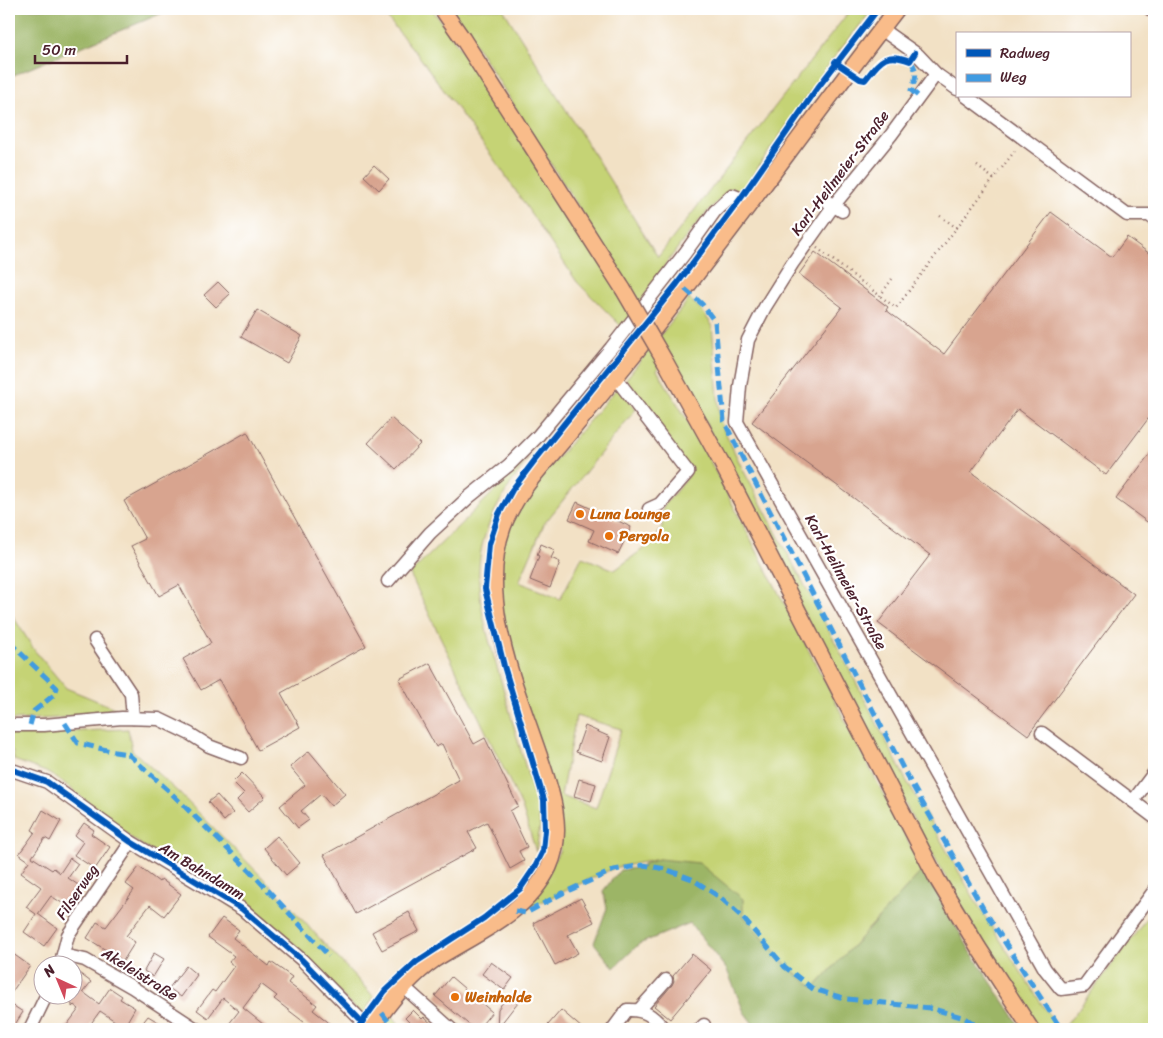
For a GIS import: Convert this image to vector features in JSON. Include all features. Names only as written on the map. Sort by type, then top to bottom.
[{"type":"main road","points":[[442,9],[623,289],[665,361],[720,460],[938,879],[978,948],[1030,1029]]},
{"type":"main road","points":[[370,1029],[404,987],[431,962],[515,911],[534,892],[549,866],[554,848],[557,827],[552,794],[508,665],[496,607],[494,577],[498,546],[506,520],[513,506],[538,470],[615,377],[897,9]]},
{"type":"street","points":[[1150,9],[1154,11]]},
{"type":"street","points":[[881,29],[918,55],[936,74],[956,88]]},
{"type":"street","name":"Karl-Heilmeier-Straße","points":[[936,74],[922,99],[898,124],[834,205],[765,307],[748,340],[740,386],[737,422],[1040,960],[1061,989],[1084,986],[1154,891]]},
{"type":"street","points":[[969,98],[1127,215],[1149,215],[1154,219]]},
{"type":"street","points":[[999,137],[1007,127]]},
{"type":"street","points":[[388,581],[430,533],[509,465],[537,437],[611,348],[715,211],[732,194],[750,202]]},
{"type":"street","points":[[615,377],[688,472],[660,504],[649,509]]},
{"type":"street","points":[[95,640],[131,694],[127,718]]},
{"type":"street","points":[[9,725],[44,725],[127,718],[159,719],[190,734],[209,746],[241,758]]},
{"type":"street","points":[[1042,733],[1154,817]]},
{"type":"street","name":"Am Bahndamm","points":[[9,769],[47,782],[131,842],[242,910],[302,960],[370,1029]]},
{"type":"street","points":[[1133,801],[1154,773]]},
{"type":"street","name":"Filserweg","points":[[62,956],[68,935],[131,842]]},
{"type":"street","name":"Akeleistraße","points":[[82,960],[132,987],[196,1029]]},
{"type":"street","points":[[639,1010],[666,980]]},
{"type":"street","points":[[404,987],[452,1029]]},
{"type":"street","points":[[30,1029],[41,1006]]},
{"type":"street","points":[[613,1029],[628,1010],[639,1010],[656,1019],[664,1029]]},
{"type":"path","points":[[808,242],[896,308],[1024,139]]},
{"type":"path","points":[[977,166],[994,179]]},
{"type":"path","points":[[940,216],[957,228]]},
{"type":"path","points":[[880,296],[892,279]]},
{"type":"green space","points":[[9,9],[172,9],[9,77]]},
{"type":"green space","points":[[380,9],[432,9],[627,284],[469,34],[451,9],[503,9],[658,257],[851,9],[873,9],[832,60],[741,192],[732,188],[701,219],[660,272],[623,328],[577,282],[501,169],[421,59]]},
{"type":"green space","points":[[689,299],[700,308],[712,325],[720,421],[741,466],[905,778],[982,912],[1058,1029],[1039,1029],[983,944],[866,734],[671,355],[657,370],[697,436],[923,870],[814,988],[787,966],[743,915],[742,899],[659,859],[614,868],[526,909],[560,850],[500,608],[502,545],[518,508],[544,474],[618,387],[636,409],[544,524],[519,582],[560,599],[582,557],[615,570],[655,540],[662,527],[663,507],[691,473],[644,402],[626,379]],"holes":[[[576,716],[621,729],[596,808],[561,796]]]},
{"type":"green space","points":[[530,456],[508,488],[490,522],[482,546],[479,582],[488,638],[538,812],[540,826],[536,852],[522,807],[410,574]]},
{"type":"green space","points":[[9,610],[35,651],[66,688],[117,709],[60,718],[9,720]]},
{"type":"green space","points":[[128,729],[132,750],[180,794],[270,885],[374,997],[362,1016],[306,957],[133,839],[63,782],[46,772],[14,760],[13,752],[9,748],[9,734]]},
{"type":"green space","points":[[659,859],[699,863],[743,899],[743,915],[787,966],[814,988],[923,870],[971,952],[1022,1029],[757,1029],[744,1012],[727,970],[690,923],[639,944],[614,968],[594,943],[607,908],[603,891],[620,870],[643,867],[643,864]]},
{"type":"green space","points":[[1154,909],[1154,1029],[1064,1029],[1064,1028]]},
{"type":"green space","points":[[391,1014],[403,1029],[380,1029]]},
{"type":"building","points":[[374,165],[389,179],[379,190],[364,176]]},
{"type":"building","points":[[1051,212],[1112,257],[1127,237],[1154,257],[1154,411],[1106,475],[1018,409],[971,472],[1134,594],[1028,735],[878,623],[930,555],[752,422],[842,307],[799,274],[815,252],[888,307],[886,310],[944,354]]},
{"type":"building","points":[[218,282],[230,294],[216,307],[204,295]]},
{"type":"building","points":[[257,310],[302,336],[287,363],[241,337]]},
{"type":"building","points":[[391,418],[420,444],[396,469],[368,443]]},
{"type":"building","points":[[247,432],[366,646],[281,693],[300,727],[258,750],[219,680],[201,690],[183,659],[211,643],[179,585],[159,596],[131,546],[145,539],[124,501]]},
{"type":"building","points":[[1154,448],[1154,527],[1116,499]]},
{"type":"building","name":"Pergola","points":[[577,502],[631,527],[618,554],[589,541],[594,530],[569,519]]},
{"type":"building","points":[[541,544],[555,550],[551,558],[560,562],[550,588],[530,580],[539,556],[537,555]]},
{"type":"building","points":[[430,663],[474,744],[485,738],[518,806],[510,811],[527,847],[519,851],[524,861],[510,869],[487,822],[468,832],[477,848],[356,914],[324,855],[459,780],[442,744],[436,747],[399,679]]},
{"type":"building","points":[[585,726],[610,737],[602,761],[576,752]]},
{"type":"building","points":[[309,751],[345,794],[331,806],[321,794],[301,811],[309,820],[298,828],[280,806],[305,785],[290,767]]},
{"type":"building","points":[[242,773],[265,797],[248,812],[237,800],[244,793],[233,782]]},
{"type":"building","points":[[579,779],[596,784],[591,801],[574,796]]},
{"type":"building","points":[[217,795],[233,813],[224,821],[208,802]]},
{"type":"building","points":[[43,810],[61,821],[50,841],[45,838],[32,857],[60,873],[70,858],[78,864],[68,878],[84,889],[70,908],[51,896],[38,914],[57,928],[44,946],[24,932],[36,914],[26,907],[41,887],[21,873],[29,861],[19,854],[35,832],[32,830]]},
{"type":"building","points":[[84,823],[94,830],[91,834],[110,847],[95,869],[74,855],[83,842],[75,836]]},
{"type":"building","points":[[277,836],[300,863],[286,875],[264,848]]},
{"type":"building","points":[[139,867],[159,882],[161,879],[181,894],[164,916],[150,905],[126,936],[135,942],[123,961],[87,938],[97,922],[106,927],[134,890],[126,884]]},
{"type":"building","points":[[581,898],[594,922],[568,935],[578,953],[555,965],[533,923]]},
{"type":"building","points":[[409,912],[419,931],[382,950],[372,932]]},
{"type":"building","points":[[222,918],[239,930],[233,938],[269,966],[271,962],[292,977],[288,983],[317,1005],[313,1010],[337,1029],[313,1029],[274,999],[277,996],[261,984],[243,1008],[269,1029],[225,1029],[239,1011],[223,998],[208,1018],[197,1010],[212,990],[215,992],[234,966],[229,962],[234,956],[208,937]]},
{"type":"building","points":[[9,951],[30,966],[9,996]]},
{"type":"building","points":[[154,953],[164,959],[153,977],[144,971]]},
{"type":"building","points":[[692,954],[711,970],[670,1019],[654,1006],[672,985],[674,981],[673,976]]},
{"type":"building","points":[[491,962],[513,978],[504,990],[482,974]]},
{"type":"building","points":[[186,966],[197,975],[181,997],[169,988]]},
{"type":"building","points":[[82,975],[91,982],[83,992],[99,1004],[110,988],[122,996],[120,999],[135,1008],[124,1027],[100,1011],[87,1029],[64,1029],[79,1009],[75,1006],[82,1006]]},
{"type":"building","points":[[451,977],[492,1012],[478,1029],[474,1029],[435,996]]},
{"type":"building","points":[[508,995],[518,1002],[497,1029],[498,1009]]},
{"type":"building","points":[[9,1003],[23,1012],[12,1029],[9,1029]]},
{"type":"building","points":[[413,1010],[437,1029],[413,1029],[415,1028],[405,1018]]},
{"type":"building","points":[[561,1010],[583,1029],[553,1029],[548,1025]]},
{"type":"building","points":[[148,1016],[170,1029],[138,1029]]},
{"type":"marked path","points":[[910,61],[916,72],[911,90],[918,96]]},
{"type":"marked path","points":[[685,289],[702,304],[715,322],[724,421],[745,463],[907,776],[984,910],[1061,1029]]},
{"type":"marked path","points":[[9,642],[57,688],[54,695],[34,711],[30,725]]},
{"type":"marked path","points":[[65,723],[78,743],[128,754],[168,790],[251,872],[329,956]]},
{"type":"marked path","points":[[9,757],[9,773]]},
{"type":"marked path","points":[[515,911],[526,913],[563,893],[614,870],[643,865],[665,869],[692,879],[721,898],[742,917],[785,967],[813,989],[847,999],[930,1008],[965,1018],[982,1029]]},
{"type":"marked path","points":[[382,1013],[394,1029]]},
{"type":"cycle path","points":[[357,1029],[385,991],[416,962],[484,918],[520,889],[543,851],[545,830],[544,800],[504,666],[485,589],[489,544],[499,514],[512,490],[535,460],[677,284],[741,198],[816,90],[878,9]]},
{"type":"cycle path","points":[[835,62],[860,79],[865,80],[879,63],[884,60],[895,57],[910,61],[915,53]]},
{"type":"cycle path","points":[[10,769],[47,782],[131,842],[242,909],[302,960],[362,1022]]},
{"type":"place","name":"Luna Lounge","points":[[580,514]]},
{"type":"place","name":"Pergola","points":[[609,536]]},
{"type":"place","name":"Weinhalde","points":[[455,997]]}]
